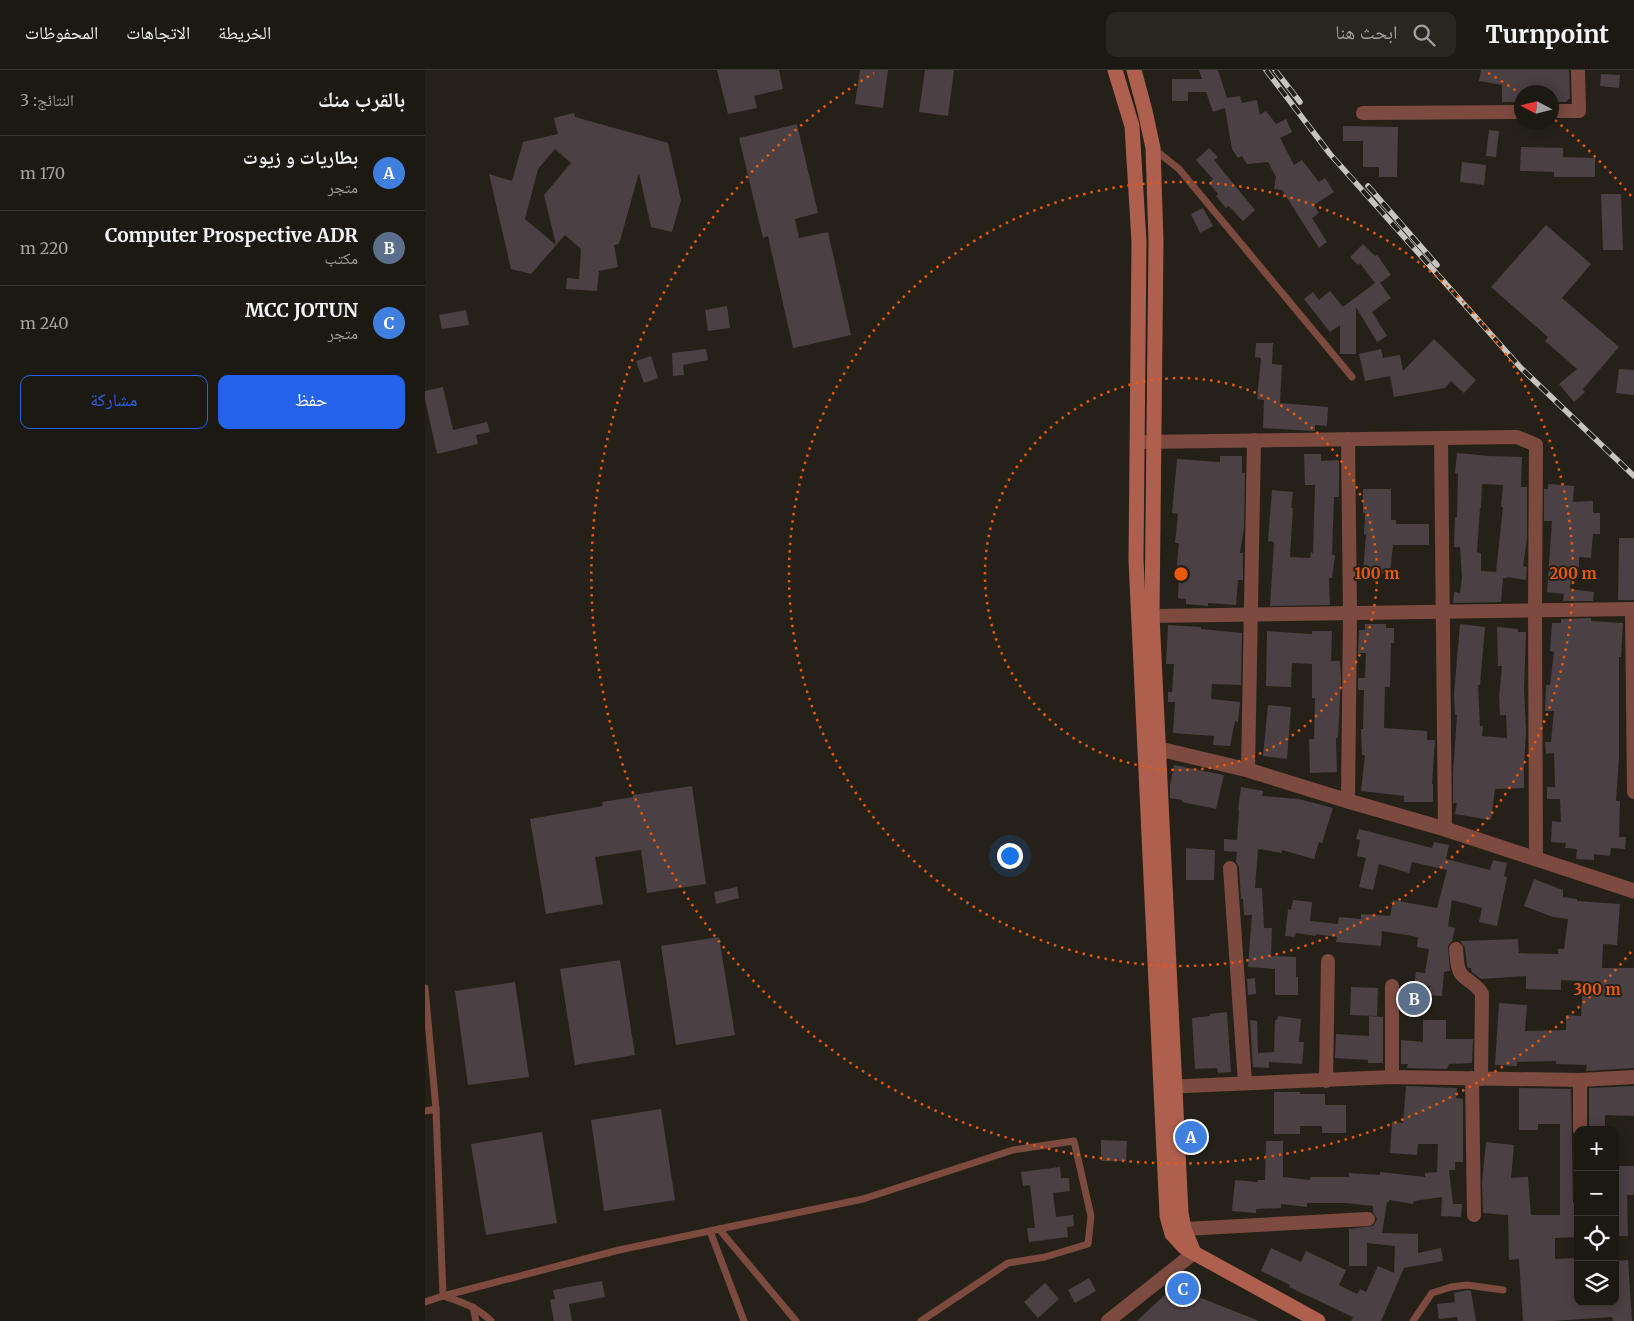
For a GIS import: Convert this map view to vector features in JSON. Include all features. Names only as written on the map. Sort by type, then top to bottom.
[{"type":"main road","points":[[1115,70],[1132,126],[1137,195],[1139,242],[1136,560],[1152,747],[1169,1086],[1181,1213],[1184,1229],[1194,1253]]},
{"type":"main road","points":[[1133,70],[1153,148],[1156,241],[1152,747]]},
{"type":"main road","points":[[1169,1086],[1169,1225],[1178,1242],[1194,1253],[1318,1321]]},
{"type":"street","points":[[1559,111],[1579,111],[1579,70]]},
{"type":"street","points":[[1363,113],[1514,112]]},
{"type":"street","points":[[1138,442],[1517,437],[1536,445],[1536,860]]},
{"type":"street","points":[[1441,438],[1441,612],[1445,829]]},
{"type":"street","points":[[1348,439],[1350,613],[1348,802]]},
{"type":"street","points":[[1248,770],[1254,440]]},
{"type":"street","points":[[1152,616],[1633,609],[1634,792]]},
{"type":"street","points":[[1152,747],[1248,770],[1348,802],[1445,829],[1536,860],[1634,890]]},
{"type":"street","points":[[1230,868],[1245,1082]]},
{"type":"street","points":[[1456,949],[1458,967],[1461,974],[1480,990],[1482,994],[1476,1079],[1474,1215]]},
{"type":"street","points":[[1326,1081],[1328,961]]},
{"type":"street","points":[[1392,986],[1392,1077]]},
{"type":"street","points":[[1169,1086],[1392,1077],[1580,1080],[1634,1077]]},
{"type":"street","points":[[1580,1080],[1580,1126]]},
{"type":"street","points":[[1184,1229],[1368,1219]]},
{"type":"street","points":[[1109,1321],[1194,1253]]},
{"type":"lane","points":[[1153,148],[1179,169],[1352,377]]},
{"type":"lane","points":[[425,988],[436,1109],[443,1296]]},
{"type":"lane","points":[[425,1111],[436,1109]]},
{"type":"lane","points":[[425,1302],[619,1250],[863,1199],[1013,1150],[1074,1141],[1091,1216],[1088,1244],[1045,1257],[1007,1264],[921,1321]]},
{"type":"lane","points":[[719,1229],[796,1321]]},
{"type":"lane","points":[[710,1231],[745,1321]]},
{"type":"lane","points":[[1413,1321],[1432,1293],[1451,1287],[1467,1285],[1503,1290]]},
{"type":"lane","points":[[443,1296],[473,1307],[482,1312],[491,1321]]},
{"type":"lane","points":[[473,1307],[476,1321]]},
{"type":"building","points":[[717,70],[779,70],[783,89],[754,96],[757,108],[728,114]]},
{"type":"building","points":[[860,70],[888,70],[883,108],[855,104]]},
{"type":"building","points":[[925,70],[954,70],[948,116],[919,112]]},
{"type":"building","points":[[1199,70],[1218,70],[1227,98],[1240,96],[1242,103],[1257,100],[1260,115],[1266,111],[1276,124],[1286,119],[1292,132],[1280,138],[1294,165],[1302,160],[1319,182],[1325,178],[1334,192],[1314,205],[1319,213],[1312,218],[1327,242],[1319,248],[1282,190],[1274,189],[1276,177],[1268,162],[1247,164],[1242,156],[1238,158],[1232,149],[1225,108],[1213,112],[1206,92],[1188,92],[1188,101],[1172,101],[1172,79],[1202,79]]},
{"type":"building","points":[[1481,70],[1569,70],[1570,98],[1566,102],[1559,102],[1559,85],[1514,85],[1514,102],[1502,102],[1502,85],[1479,81]]},
{"type":"building","points":[[1601,74],[1620,75],[1619,88],[1600,86]]},
{"type":"building","points":[[574,113],[575,117],[668,143],[681,200],[672,232],[651,227],[639,173],[619,244],[614,245],[618,267],[599,271],[597,291],[566,289],[567,278],[579,279],[581,249],[565,235],[531,274],[511,269],[489,174],[512,181],[523,142],[558,134],[554,118]],"holes":[[[555,149],[571,163],[544,195],[556,245],[525,219],[538,169]]]},
{"type":"building","points":[[797,124],[818,213],[795,219],[799,238],[828,232],[851,335],[793,348],[768,236],[763,238],[739,138]]},
{"type":"building","points":[[1343,126],[1398,127],[1397,177],[1379,177],[1379,167],[1363,167],[1363,141],[1343,141]]},
{"type":"building","points":[[1489,130],[1499,131],[1496,157],[1486,156]]},
{"type":"building","points":[[1521,147],[1563,148],[1563,157],[1595,158],[1595,177],[1554,177],[1554,172],[1520,171]]},
{"type":"building","points":[[1209,148],[1218,157],[1214,160],[1255,210],[1243,221],[1229,206],[1226,208],[1216,196],[1218,194],[1209,183],[1213,179],[1196,160]]},
{"type":"building","points":[[1462,162],[1486,165],[1484,185],[1460,182]]},
{"type":"building","points":[[1601,194],[1621,194],[1623,250],[1603,250]]},
{"type":"building","points":[[1203,208],[1213,226],[1200,233],[1191,214]]},
{"type":"building","points":[[1546,225],[1591,264],[1562,298],[1619,347],[1583,389],[1585,392],[1574,402],[1559,384],[1577,369],[1545,341],[1548,337],[1491,287]]},
{"type":"building","points":[[1363,244],[1375,256],[1377,255],[1391,275],[1380,283],[1391,298],[1372,312],[1387,336],[1377,342],[1356,307],[1356,354],[1340,354],[1340,325],[1330,332],[1304,299],[1313,292],[1319,300],[1330,291],[1343,307],[1375,283],[1360,263],[1358,265],[1350,257]]},
{"type":"building","points":[[727,306],[730,328],[708,331],[705,310]]},
{"type":"building","points":[[466,310],[469,325],[442,329],[439,315]]},
{"type":"building","points":[[1434,339],[1476,380],[1464,393],[1451,381],[1445,388],[1394,397],[1390,376],[1365,381],[1359,354],[1381,349],[1383,358],[1400,355],[1403,371]]},
{"type":"building","points":[[1256,343],[1273,343],[1272,364],[1282,365],[1280,403],[1328,407],[1327,426],[1315,425],[1315,431],[1263,428],[1264,400],[1257,399],[1261,358],[1255,357]]},
{"type":"building","points":[[706,349],[708,360],[683,365],[684,375],[673,376],[672,353]]},
{"type":"building","points":[[651,356],[658,378],[644,383],[636,361]]},
{"type":"building","points":[[1619,369],[1634,370],[1634,395],[1616,393]]},
{"type":"building","points":[[443,387],[453,430],[487,422],[490,432],[476,435],[478,444],[437,454],[425,391]]},
{"type":"building","points":[[1457,453],[1522,457],[1521,487],[1527,487],[1527,539],[1523,566],[1527,567],[1526,580],[1503,578],[1501,602],[1453,603],[1454,592],[1460,593],[1462,578],[1460,547],[1454,547],[1458,474],[1455,473]],"holes":[[[1482,484],[1503,485],[1501,507],[1503,507],[1496,572],[1481,571],[1481,553],[1477,552]]]},
{"type":"building","points":[[1304,454],[1321,454],[1321,461],[1339,460],[1339,497],[1334,497],[1332,555],[1335,555],[1332,578],[1329,578],[1330,605],[1270,606],[1274,542],[1268,541],[1272,490],[1293,492],[1290,557],[1310,558],[1311,552],[1313,553],[1315,485],[1305,485]]},
{"type":"building","points":[[1220,456],[1242,456],[1242,473],[1245,473],[1244,527],[1240,553],[1243,553],[1243,580],[1238,580],[1236,605],[1208,603],[1208,606],[1186,604],[1186,599],[1178,598],[1179,574],[1176,574],[1179,543],[1175,543],[1178,514],[1172,513],[1177,459],[1220,462]]},
{"type":"building","points":[[1548,484],[1574,486],[1573,502],[1593,501],[1593,513],[1600,513],[1600,534],[1593,534],[1591,558],[1579,557],[1579,567],[1572,566],[1570,589],[1594,592],[1593,601],[1563,601],[1564,594],[1547,592],[1552,521],[1544,521],[1544,489],[1548,489]]},
{"type":"building","points":[[1363,489],[1391,489],[1391,520],[1396,520],[1396,524],[1429,524],[1429,545],[1393,545],[1390,574],[1363,572],[1366,534],[1364,534]]},
{"type":"building","points":[[1619,538],[1634,538],[1634,600],[1618,600]]},
{"type":"building","points":[[1591,618],[1591,621],[1623,623],[1621,657],[1619,657],[1619,758],[1616,801],[1620,801],[1619,837],[1626,837],[1625,849],[1611,848],[1610,856],[1594,854],[1594,860],[1576,859],[1577,849],[1565,848],[1566,843],[1551,842],[1552,821],[1561,822],[1560,799],[1547,799],[1547,787],[1555,787],[1554,753],[1546,754],[1545,742],[1551,742],[1554,711],[1545,711],[1546,685],[1550,685],[1554,652],[1550,651],[1552,623],[1561,623],[1561,619]]},
{"type":"building","points":[[1365,624],[1386,624],[1386,628],[1394,628],[1394,643],[1391,643],[1390,687],[1385,687],[1384,728],[1427,731],[1427,740],[1435,740],[1432,784],[1433,802],[1404,802],[1404,796],[1361,791],[1365,755],[1362,755],[1361,729],[1363,729],[1364,690],[1358,690],[1358,678],[1365,678],[1366,653],[1358,653],[1359,630],[1365,630]]},
{"type":"building","points":[[1460,624],[1485,627],[1480,685],[1478,685],[1480,726],[1483,726],[1482,736],[1507,738],[1506,715],[1500,715],[1499,698],[1502,666],[1498,666],[1497,627],[1518,629],[1518,632],[1526,632],[1524,788],[1495,789],[1491,820],[1455,814],[1457,803],[1453,803],[1457,715],[1455,715],[1454,694]]},
{"type":"building","points":[[1168,625],[1201,627],[1201,629],[1242,633],[1241,685],[1212,684],[1211,699],[1240,702],[1238,722],[1235,721],[1230,746],[1213,745],[1214,736],[1173,733],[1175,702],[1168,702],[1168,692],[1172,692],[1174,664],[1166,664]]},
{"type":"building","points":[[1267,631],[1312,634],[1312,631],[1332,631],[1331,661],[1340,661],[1341,678],[1338,738],[1336,738],[1337,772],[1310,773],[1309,739],[1314,739],[1315,698],[1312,698],[1312,664],[1292,663],[1291,687],[1266,686]]},
{"type":"building","points":[[1268,705],[1291,707],[1287,759],[1263,756]]},
{"type":"building","points":[[1174,765],[1224,775],[1216,809],[1170,798]]},
{"type":"building","points":[[692,786],[706,884],[647,893],[641,850],[595,857],[603,904],[546,914],[530,819],[603,806],[602,802],[633,797],[633,795]]},
{"type":"building","points":[[1241,787],[1263,791],[1262,796],[1299,799],[1333,808],[1322,843],[1319,842],[1314,859],[1282,850],[1282,853],[1258,849],[1255,888],[1262,888],[1264,928],[1272,928],[1271,956],[1296,957],[1298,995],[1275,995],[1275,969],[1248,967],[1252,915],[1244,915],[1239,867],[1236,862],[1237,852],[1224,851],[1224,839],[1237,840]]},
{"type":"building","points":[[1359,829],[1432,848],[1434,842],[1449,845],[1446,859],[1490,870],[1493,860],[1507,863],[1504,876],[1507,877],[1497,926],[1479,922],[1482,908],[1452,900],[1448,926],[1455,928],[1452,941],[1448,946],[1450,971],[1444,972],[1442,996],[1429,995],[1430,986],[1414,985],[1416,972],[1425,973],[1429,949],[1417,947],[1418,937],[1382,931],[1381,946],[1336,942],[1337,937],[1316,934],[1316,936],[1296,933],[1295,937],[1285,936],[1288,909],[1291,910],[1293,900],[1312,902],[1310,921],[1338,924],[1339,917],[1361,919],[1361,914],[1390,916],[1393,900],[1437,908],[1447,870],[1412,862],[1409,873],[1379,864],[1373,890],[1359,887],[1366,858],[1357,856],[1360,840],[1356,839]]},
{"type":"building","points":[[1186,848],[1215,850],[1214,880],[1186,880]]},
{"type":"building","points":[[1534,879],[1563,890],[1563,897],[1577,899],[1577,901],[1620,904],[1617,945],[1603,944],[1602,968],[1634,968],[1634,1068],[1586,1071],[1587,1065],[1556,1064],[1556,1061],[1517,1062],[1517,1066],[1495,1065],[1499,1003],[1527,1005],[1525,1031],[1566,1030],[1566,1015],[1581,1016],[1583,981],[1561,980],[1561,990],[1526,989],[1526,976],[1481,979],[1467,966],[1465,948],[1460,941],[1518,939],[1519,953],[1558,954],[1558,949],[1564,949],[1568,919],[1553,917],[1524,906]]},
{"type":"building","points":[[737,887],[739,898],[716,904],[714,892]]},
{"type":"building","points":[[719,937],[735,1035],[676,1045],[661,946]]},
{"type":"building","points":[[620,960],[635,1055],[575,1065],[560,969]]},
{"type":"building","points":[[1255,978],[1256,994],[1248,995],[1247,979]]},
{"type":"building","points":[[515,982],[529,1077],[468,1085],[455,991]]},
{"type":"building","points":[[1351,987],[1378,988],[1377,1016],[1350,1015]]},
{"type":"building","points":[[1227,1012],[1231,1072],[1218,1073],[1217,1068],[1195,1069],[1192,1018]]},
{"type":"building","points":[[1278,1016],[1301,1019],[1299,1042],[1304,1042],[1302,1064],[1269,1062],[1269,1068],[1253,1067],[1250,1020],[1257,1021],[1258,1053],[1274,1052],[1275,1020],[1277,1020]]},
{"type":"building","points":[[1369,1016],[1383,1017],[1383,1063],[1368,1063],[1368,1060],[1335,1058],[1336,1034],[1369,1036]]},
{"type":"building","points":[[1423,1020],[1446,1020],[1446,1039],[1473,1039],[1472,1063],[1449,1064],[1447,1069],[1407,1068],[1408,1064],[1401,1064],[1401,1040],[1423,1042]]},
{"type":"building","points":[[1406,1086],[1457,1088],[1456,1098],[1463,1099],[1463,1162],[1455,1162],[1455,1170],[1449,1170],[1453,1204],[1462,1204],[1461,1217],[1441,1216],[1442,1197],[1414,1201],[1413,1204],[1389,1200],[1387,1202],[1382,1233],[1418,1234],[1418,1253],[1441,1248],[1443,1261],[1404,1268],[1381,1321],[1351,1321],[1353,1317],[1289,1287],[1290,1285],[1261,1271],[1271,1248],[1301,1262],[1306,1251],[1346,1270],[1339,1285],[1357,1294],[1360,1289],[1366,1292],[1378,1266],[1394,1273],[1395,1246],[1367,1243],[1367,1266],[1349,1266],[1349,1229],[1373,1226],[1377,1219],[1373,1212],[1373,1206],[1347,1203],[1307,1203],[1307,1207],[1281,1204],[1281,1208],[1256,1209],[1256,1213],[1232,1211],[1235,1180],[1258,1182],[1258,1180],[1265,1180],[1266,1141],[1283,1141],[1283,1177],[1310,1180],[1310,1177],[1349,1177],[1349,1173],[1380,1175],[1380,1172],[1425,1177],[1425,1173],[1437,1172],[1438,1144],[1418,1144],[1417,1155],[1390,1153],[1392,1122],[1403,1123]]},
{"type":"building","points":[[1634,1086],[1634,1116],[1605,1115],[1605,1126],[1589,1126],[1589,1088]]},
{"type":"building","points":[[1519,1088],[1571,1089],[1574,1237],[1555,1238],[1555,1259],[1574,1258],[1574,1306],[1619,1306],[1619,1261],[1628,1260],[1632,1321],[1613,1321],[1612,1317],[1523,1321],[1519,1259],[1509,1260],[1508,1215],[1483,1213],[1482,1182],[1486,1142],[1514,1145],[1511,1178],[1528,1177],[1531,1215],[1560,1215],[1560,1124],[1538,1124],[1538,1130],[1519,1130]]},
{"type":"building","points":[[1274,1092],[1325,1094],[1325,1105],[1346,1105],[1346,1133],[1322,1133],[1322,1126],[1300,1126],[1300,1134],[1274,1134]]},
{"type":"building","points":[[661,1109],[675,1200],[604,1211],[591,1120]]},
{"type":"building","points":[[542,1132],[557,1223],[486,1235],[471,1144]]},
{"type":"building","points":[[1101,1140],[1127,1141],[1126,1161],[1101,1161]]},
{"type":"building","points":[[1619,1166],[1634,1166],[1634,1195],[1627,1195],[1628,1236],[1619,1236]]},
{"type":"building","points":[[1060,1167],[1061,1178],[1069,1178],[1070,1191],[1053,1193],[1056,1217],[1073,1215],[1074,1226],[1067,1227],[1068,1237],[1029,1242],[1027,1228],[1035,1228],[1030,1185],[1023,1186],[1021,1172]]},
{"type":"building","points":[[1089,1278],[1096,1291],[1075,1303],[1068,1290]]},
{"type":"building","points":[[602,1281],[605,1297],[569,1304],[572,1321],[554,1321],[550,1300],[555,1299],[553,1290]]},
{"type":"building","points":[[1045,1283],[1059,1299],[1038,1318],[1024,1302]]},
{"type":"building","points":[[1173,1287],[1257,1320],[1257,1321],[1137,1321]]},
{"type":"building","points":[[1471,1291],[1476,1321],[1458,1321],[1457,1317],[1439,1319],[1437,1304],[1455,1302],[1454,1293]]},
{"type":"railway","points":[[1266,70],[1330,154],[1521,368],[1634,476]]},
{"type":"railway","points":[[1275,70],[1300,102]]},
{"type":"railway","points":[[1368,186],[1437,265]]},
{"type":"place","name":"Computer Prospective ADR","points":[[1414,999]]},
{"type":"place","name":"بطاريات و زيوت","points":[[1191,1137]]},
{"type":"place","name":"MCC JOTUN","points":[[1183,1289]]}]
